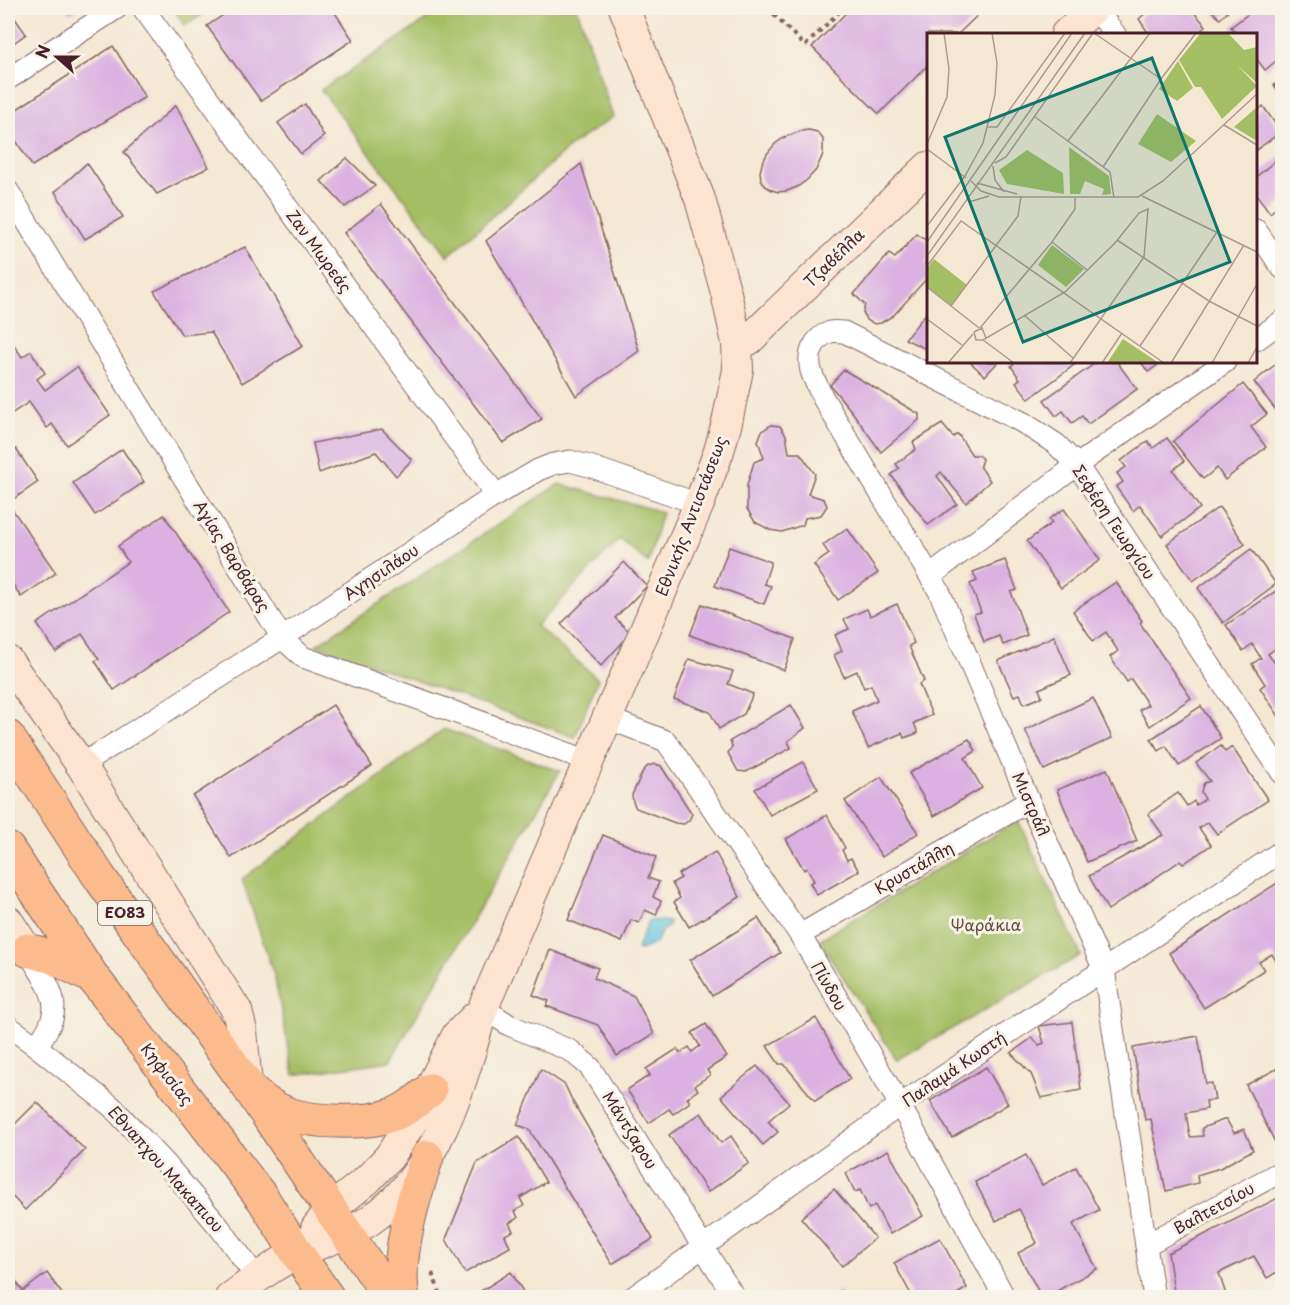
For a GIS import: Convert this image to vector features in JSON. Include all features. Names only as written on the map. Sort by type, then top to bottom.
[{"type":"main road","name":"Εθνικής Αντιστάσεως","points":[[339,1221],[371,1219],[392,1201],[428,1157],[442,1131],[471,1052],[483,1008],[699,504],[719,451],[733,398],[738,370],[737,342],[700,199],[624,8]]},
{"type":"main road","points":[[1067,33],[1095,8]]},
{"type":"main road","name":"Τζαβέλλα","points":[[737,342],[748,340],[927,168]]},
{"type":"main road","points":[[8,661],[81,765],[237,1011],[242,1031],[247,1085],[266,1103],[289,1114],[342,1122],[370,1120],[392,1115],[411,1105],[430,1090]]},
{"type":"main road","name":"ΕΟ83","points":[[8,737],[100,878],[247,1085],[390,1298]]},
{"type":"main road","name":"Κηφισίας","points":[[8,849],[92,976],[262,1199],[328,1298]]},
{"type":"main road","points":[[8,921],[27,950],[53,957],[92,976]]},
{"type":"main road","name":"Εθνικής Αντιστάσεως","points":[[230,1298],[264,1288],[297,1253],[339,1221],[368,1179],[389,1157],[417,1114],[458,1035],[483,1008]]},
{"type":"main road","points":[[403,1298],[401,1287],[410,1214],[428,1157]]},
{"type":"street","points":[[8,80],[117,8]]},
{"type":"street","name":"Ζαν Μωρεάς","points":[[143,8],[496,495]]},
{"type":"street","points":[[1095,8],[1114,33]]},
{"type":"street","name":"Αγίας Βαρβάρας","points":[[8,191],[282,638],[303,657],[589,761]]},
{"type":"street","points":[[1257,231],[1282,268]]},
{"type":"street","points":[[1257,339],[1282,321]]},
{"type":"street","name":"Σεφέρη Γεωργίου","points":[[813,346],[821,337],[831,332],[844,332],[1022,422],[1056,444],[1077,465],[1282,773]]},
{"type":"street","name":"Μιστράλ","points":[[813,346],[809,358],[811,371],[823,398],[943,601],[1104,970],[1154,1298]]},
{"type":"street","points":[[930,576],[1077,465],[1224,363]]},
{"type":"street","name":"Αγησιλάου","points":[[81,765],[282,638],[496,495],[538,470],[570,461],[699,504]]},
{"type":"street","name":"Πίνδου","points":[[607,718],[666,741],[800,935],[900,1105],[1005,1298]]},
{"type":"street","name":"Κρυστάλλη","points":[[800,935],[1029,801]]},
{"type":"street","name":"Παλαμά Κωστή","points":[[632,1298],[900,1105],[1282,851]]},
{"type":"street","points":[[27,950],[52,993],[55,1005],[47,1032],[36,1046]]},
{"type":"street","name":"Μάντζαρου","points":[[483,1008],[509,1025],[571,1051],[590,1067],[735,1298]]},
{"type":"street","name":"Εθναπχου Μακαπιου","points":[[8,1026],[119,1114],[219,1228],[264,1288]]},
{"type":"street","name":"Βαλτετσίου","points":[[1146,1245],[1282,1171]]},
{"type":"path","points":[[767,8],[805,46],[843,8]]},
{"type":"path","points":[[774,14],[783,8]]},
{"type":"path","points":[[432,1265],[432,1274],[442,1298]]},
{"type":"green space","points":[[173,8],[212,8],[185,26]]},
{"type":"green space","points":[[444,8],[577,8],[613,117],[573,144],[448,256],[321,90]]},
{"type":"green space","points":[[559,484],[662,512],[648,563],[620,539],[536,626],[598,679],[575,737],[316,645]]},
{"type":"green space","points":[[444,729],[560,771],[390,1061],[294,1075],[274,975],[242,879]]},
{"type":"green space","name":"Ψαράκια","points":[[1018,820],[1081,955],[897,1060],[819,940]]},
{"type":"water","points":[[649,920],[669,922],[669,925],[662,930],[656,943],[641,950],[637,949]]},
{"type":"building","points":[[65,8],[80,8],[70,14]]},
{"type":"building","points":[[234,8],[332,8],[353,40],[261,101],[207,26]]},
{"type":"building","points":[[851,8],[985,8],[959,33],[927,33],[927,66],[879,114],[812,47]]},
{"type":"building","points":[[1151,8],[1190,8],[1206,26],[1198,33],[1148,33],[1139,19]]},
{"type":"building","points":[[1209,8],[1231,8],[1220,19]]},
{"type":"building","points":[[1256,8],[1274,8],[1282,18],[1282,56],[1265,70],[1257,59],[1257,33],[1235,33],[1231,27]]},
{"type":"building","points":[[14,17],[26,34],[8,47],[8,21]]},
{"type":"building","points":[[113,46],[145,97],[32,166],[8,128],[8,115]]},
{"type":"building","points":[[8,47],[14,57],[8,62]]},
{"type":"building","points":[[1282,78],[1282,96],[1274,85]]},
{"type":"building","points":[[305,104],[324,136],[301,154],[278,123]]},
{"type":"building","points":[[176,105],[209,167],[157,194],[124,152]]},
{"type":"building","points":[[1263,106],[1281,132],[1257,149],[1257,111]]},
{"type":"building","points":[[809,130],[817,132],[823,139],[823,154],[816,170],[807,180],[787,191],[778,192],[765,186],[760,172],[767,154],[785,137]]},
{"type":"building","points":[[1282,155],[1282,203],[1270,213],[1257,195],[1257,176]]},
{"type":"building","points":[[347,158],[375,186],[345,207],[321,181]]},
{"type":"building","points":[[87,163],[123,217],[85,239],[55,192]]},
{"type":"building","points":[[581,164],[639,351],[576,396],[486,241]]},
{"type":"building","points":[[381,204],[542,419],[503,443],[344,233]]},
{"type":"building","points":[[917,234],[927,241],[925,263],[927,278],[894,315],[875,324],[866,320],[863,312],[865,305],[854,294],[889,254],[895,258]]},
{"type":"building","points":[[245,247],[303,346],[242,383],[211,332],[182,335],[154,291]]},
{"type":"building","points":[[927,312],[927,350],[905,339]]},
{"type":"building","points":[[8,336],[22,357],[31,351],[45,373],[37,379],[45,390],[77,367],[110,415],[67,445],[52,424],[47,428],[29,402],[8,416]]},
{"type":"building","points":[[1282,359],[1282,418],[1254,382]]},
{"type":"building","points":[[971,363],[997,363],[985,376]]},
{"type":"building","points":[[1016,363],[1077,363],[1029,399],[1016,382],[1020,379],[1011,366]]},
{"type":"building","points":[[1096,363],[1118,363],[1137,389],[1088,424],[1082,416],[1072,423],[1063,411],[1056,416],[1044,400]]},
{"type":"building","points":[[1142,363],[1161,363],[1148,372]]},
{"type":"building","points":[[844,370],[919,414],[919,420],[881,452],[830,385]]},
{"type":"building","points":[[1243,384],[1267,414],[1251,427],[1266,447],[1225,480],[1217,468],[1203,479],[1173,441]]},
{"type":"building","points":[[942,424],[953,437],[958,434],[972,455],[979,455],[982,459],[980,466],[990,481],[966,503],[941,472],[937,476],[957,504],[928,525],[891,475],[899,468],[896,464],[916,449],[913,442]]},
{"type":"building","points":[[771,425],[780,426],[786,435],[789,453],[800,453],[815,474],[808,494],[824,499],[827,506],[821,515],[805,518],[803,525],[782,532],[770,530],[755,522],[747,509],[747,485],[754,462],[764,458],[758,441],[762,431]]},
{"type":"building","points":[[382,429],[412,460],[396,476],[376,452],[319,473],[313,443]]},
{"type":"building","points":[[1167,438],[1184,461],[1173,470],[1200,508],[1162,536],[1140,505],[1133,511],[1116,487],[1123,482],[1117,473],[1126,467],[1121,461],[1148,441],[1153,448]]},
{"type":"building","points":[[16,449],[38,482],[8,503],[8,454]]},
{"type":"building","points":[[122,449],[144,482],[95,515],[73,483]]},
{"type":"building","points":[[8,503],[56,573],[21,597],[8,577]]},
{"type":"building","points":[[1219,507],[1245,544],[1193,581],[1167,544]]},
{"type":"building","points":[[1064,509],[1100,560],[1061,588],[1027,541],[1052,523],[1049,519]]},
{"type":"building","points":[[164,515],[229,612],[114,690],[95,661],[99,659],[82,634],[56,652],[37,624],[128,562],[118,546]]},
{"type":"building","points":[[847,528],[878,573],[838,600],[814,565],[829,554],[823,545]]},
{"type":"building","points":[[729,547],[771,562],[764,584],[771,586],[764,604],[715,586]]},
{"type":"building","points":[[1251,549],[1276,584],[1223,623],[1198,588]]},
{"type":"building","points":[[1005,560],[1017,590],[1011,592],[1027,635],[1003,645],[999,636],[984,642],[974,614],[981,612],[970,584],[977,581],[973,572]]},
{"type":"building","points":[[624,562],[647,586],[615,618],[631,633],[601,666],[561,624]]},
{"type":"building","points":[[1116,582],[1142,621],[1140,623],[1191,698],[1150,726],[1139,710],[1148,705],[1131,679],[1127,682],[1110,657],[1118,651],[1106,632],[1093,641],[1073,611]]},
{"type":"building","points":[[1282,587],[1282,644],[1268,654],[1274,662],[1282,657],[1282,721],[1260,688],[1265,684],[1252,664],[1261,658],[1252,644],[1243,651],[1226,625]]},
{"type":"building","points":[[702,604],[795,639],[784,670],[690,635]]},
{"type":"building","points":[[897,604],[914,643],[909,646],[924,681],[919,684],[932,715],[914,723],[918,733],[904,738],[902,733],[868,748],[852,711],[877,700],[871,685],[864,688],[857,671],[844,677],[834,655],[842,651],[835,635],[849,629],[844,619],[867,609],[870,616]]},
{"type":"building","points":[[1054,636],[1071,675],[1039,689],[1042,697],[1024,704],[1020,694],[1014,696],[998,661]]},
{"type":"building","points":[[689,659],[733,671],[728,684],[753,694],[744,714],[719,729],[710,712],[674,699]]},
{"type":"building","points":[[1093,698],[1112,738],[1044,770],[1025,730]]},
{"type":"building","points":[[333,705],[372,766],[231,858],[193,796]]},
{"type":"building","points":[[791,705],[805,728],[788,741],[791,748],[746,772],[738,771],[728,753],[732,747],[730,741]]},
{"type":"building","points":[[1201,706],[1221,738],[1179,766],[1166,746],[1159,751],[1151,739]]},
{"type":"building","points":[[969,739],[976,751],[965,758],[982,788],[934,816],[909,773]]},
{"type":"building","points":[[1221,746],[1225,752],[1232,747],[1268,800],[1217,834],[1208,822],[1199,828],[1211,845],[1183,864],[1180,861],[1108,910],[1089,876],[1163,835],[1148,814],[1178,793],[1187,806],[1194,801],[1196,805],[1205,799],[1201,792],[1202,788],[1204,783],[1210,781],[1196,763]]},
{"type":"building","points":[[803,762],[818,789],[770,815],[755,789]]},
{"type":"building","points":[[655,764],[661,766],[692,814],[684,824],[675,823],[636,808],[633,802],[632,795],[643,771]]},
{"type":"building","points":[[1107,769],[1137,841],[1087,862],[1057,790]]},
{"type":"building","points":[[881,777],[918,833],[882,857],[845,801]]},
{"type":"building","points":[[827,815],[845,848],[842,850],[847,860],[851,858],[859,871],[817,895],[810,883],[814,881],[807,868],[804,870],[786,839]]},
{"type":"building","points":[[603,835],[656,857],[648,878],[659,882],[653,897],[661,901],[656,915],[645,910],[639,923],[631,920],[622,942],[568,920]]},
{"type":"building","points":[[715,852],[740,897],[689,927],[674,902],[680,898],[672,883],[681,878],[678,874]]},
{"type":"building","points":[[1282,880],[1282,964],[1279,966],[1272,954],[1259,962],[1264,970],[1204,1008],[1169,953]]},
{"type":"building","points":[[758,918],[780,953],[712,996],[690,960]]},
{"type":"building","points":[[550,950],[598,968],[594,978],[634,996],[654,1034],[617,1056],[598,1025],[546,1006],[549,1001],[533,995]]},
{"type":"building","points":[[816,1018],[850,1079],[815,1101],[784,1064],[779,1064],[767,1046]]},
{"type":"building","points":[[1072,1022],[1081,1090],[1041,1098],[1031,1074],[1011,1053],[1032,1038],[1039,1045],[1044,1043],[1039,1026]]},
{"type":"building","points":[[706,1024],[727,1057],[707,1070],[710,1075],[695,1085],[698,1090],[687,1098],[690,1102],[673,1114],[669,1109],[649,1123],[627,1090],[650,1075],[646,1069],[677,1049],[680,1053],[689,1047],[692,1052],[700,1046],[692,1033]]},
{"type":"building","points":[[1198,1036],[1206,1084],[1212,1083],[1215,1100],[1206,1101],[1207,1109],[1186,1113],[1190,1137],[1203,1136],[1202,1128],[1226,1119],[1234,1133],[1244,1129],[1253,1150],[1220,1168],[1197,1175],[1198,1183],[1166,1191],[1151,1119],[1145,1120],[1133,1048]]},
{"type":"building","points":[[757,1066],[789,1103],[768,1121],[778,1132],[763,1145],[721,1096]]},
{"type":"building","points":[[1282,1066],[1282,1141],[1276,1144],[1246,1085]]},
{"type":"building","points":[[986,1067],[1008,1104],[952,1138],[930,1101]]},
{"type":"building","points":[[541,1069],[565,1085],[653,1239],[612,1264],[529,1129],[517,1125]]},
{"type":"building","points":[[37,1102],[85,1150],[25,1210],[8,1192],[8,1131]]},
{"type":"building","points":[[701,1113],[721,1143],[731,1136],[749,1163],[708,1192],[669,1135]]},
{"type":"building","points":[[519,1137],[546,1182],[520,1198],[524,1206],[515,1211],[518,1218],[509,1223],[513,1231],[505,1235],[510,1247],[465,1273],[446,1239],[477,1163]]},
{"type":"building","points":[[888,1150],[923,1216],[890,1234],[875,1205],[869,1209],[860,1190],[855,1192],[846,1173]]},
{"type":"building","points":[[1026,1155],[1042,1185],[1076,1167],[1099,1210],[1073,1224],[1097,1269],[1044,1298],[1018,1253],[1037,1243],[1019,1209],[996,1221],[975,1182]]},
{"type":"building","points":[[834,1189],[875,1238],[842,1266],[801,1218]]},
{"type":"building","points":[[1282,1196],[1282,1269],[1267,1278],[1254,1256],[1219,1273],[1227,1298],[1175,1298],[1168,1253]]},
{"type":"building","points":[[940,1238],[967,1288],[950,1298],[913,1298],[894,1263]]},
{"type":"building","points":[[511,1272],[527,1298],[485,1298],[481,1291]]},
{"type":"building","points":[[47,1273],[65,1298],[8,1298],[8,1284],[14,1279],[23,1291]]},
{"type":"building","points":[[840,1291],[844,1298],[831,1298]]}]
